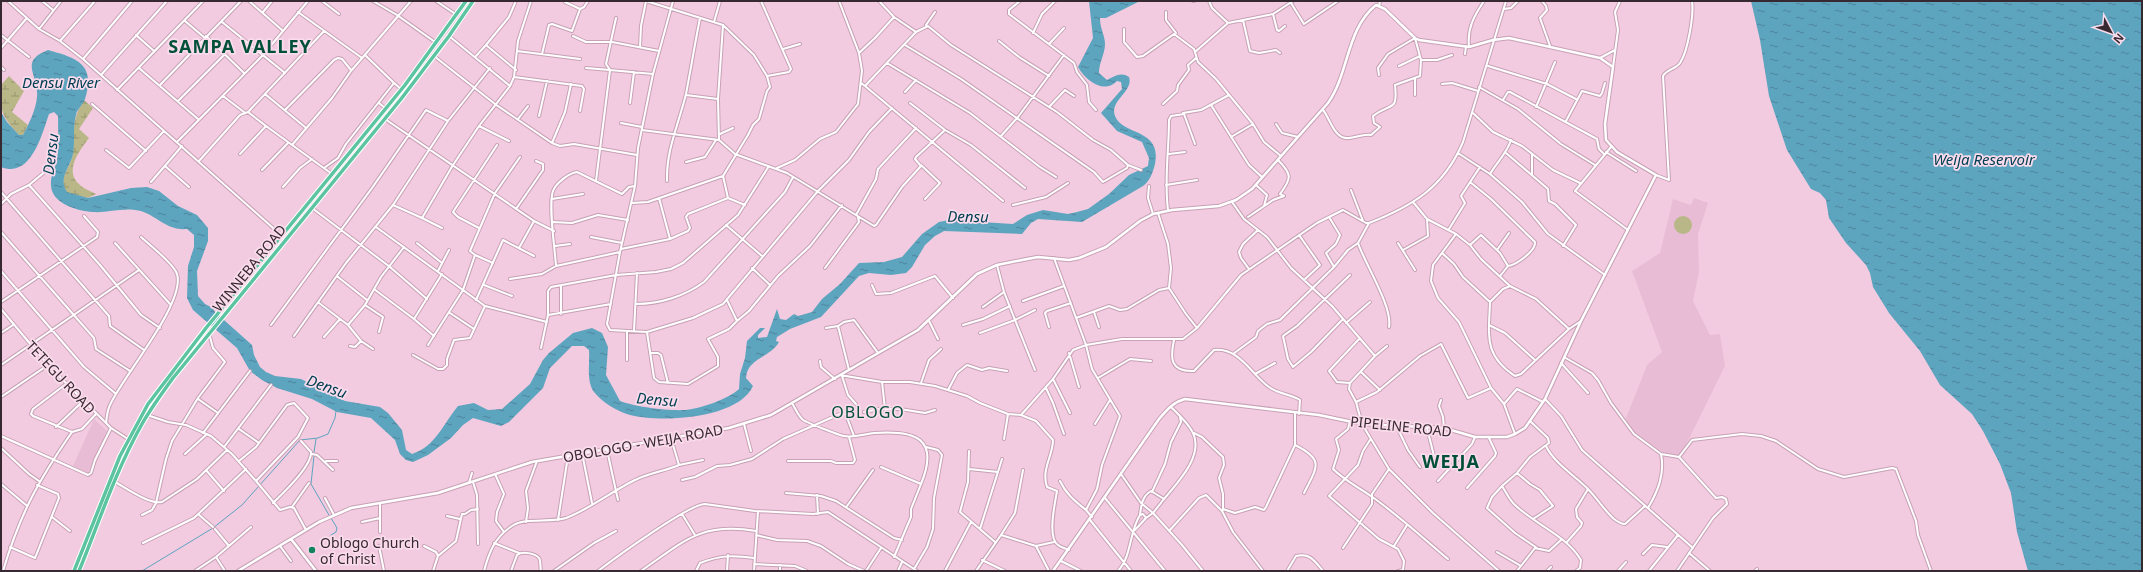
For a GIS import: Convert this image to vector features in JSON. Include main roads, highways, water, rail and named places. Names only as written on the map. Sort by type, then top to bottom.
[{"type":"highway","name":"WINNEBA ROAD","points":[[74,571],[128,439],[148,404],[206,328],[401,90],[466,1]]},
{"type":"highway","name":"WINNEBA ROAD","points":[[79,571],[115,482],[147,415],[173,378],[346,167],[434,56],[473,1]]},
{"type":"highway","points":[[358,143],[358,152]]},
{"type":"highway","points":[[344,160],[346,167]]},
{"type":"water","name":"Densu River","points":[[1089,1],[1140,1],[1106,18],[1100,18],[1105,44],[1099,73],[1107,80],[1114,76],[1120,75],[1126,75],[1129,77],[1130,82],[1128,87],[1115,106],[1114,111],[1119,122],[1148,138],[1153,144],[1156,152],[1155,164],[1149,179],[1143,186],[1082,222],[1038,219],[1031,223],[1022,234],[944,231],[935,236],[925,245],[912,267],[906,273],[891,275],[869,273],[859,276],[821,317],[790,329],[777,337],[776,341],[779,342],[775,347],[750,366],[747,371],[746,378],[753,386],[745,397],[732,406],[716,412],[679,418],[644,417],[620,412],[601,399],[592,388],[589,377],[589,350],[584,346],[572,346],[550,368],[543,388],[509,422],[501,426],[473,418],[463,425],[451,438],[428,455],[413,462],[406,460],[400,454],[395,440],[371,418],[337,412],[312,399],[277,388],[262,380],[250,371],[237,348],[193,310],[187,298],[188,266],[194,247],[194,235],[187,229],[172,227],[142,211],[124,210],[98,212],[80,210],[66,205],[55,197],[52,191],[51,182],[58,148],[58,116],[54,112],[49,114],[39,143],[28,161],[20,167],[11,169],[1,167],[1,112],[7,122],[19,135],[23,135],[32,116],[37,97],[37,89],[32,69],[34,59],[48,50],[68,56],[82,64],[86,70],[88,87],[85,99],[77,113],[75,120],[74,148],[64,179],[67,192],[88,198],[131,188],[147,187],[159,191],[178,206],[197,215],[208,228],[208,241],[197,271],[198,296],[205,304],[213,308],[215,312],[252,345],[254,355],[260,367],[266,372],[275,376],[301,379],[345,401],[380,407],[388,413],[402,430],[406,450],[412,454],[427,446],[433,440],[458,406],[474,403],[488,410],[502,409],[530,384],[543,360],[549,353],[573,333],[592,328],[602,333],[608,347],[606,375],[620,401],[643,407],[661,409],[685,410],[698,408],[721,400],[739,389],[740,374],[745,358],[747,341],[760,328],[765,328],[758,335],[758,338],[767,337],[777,309],[780,319],[786,320],[794,314],[798,316],[812,312],[822,299],[840,284],[859,263],[884,262],[902,257],[922,234],[939,222],[949,220],[1013,224],[1027,215],[1043,210],[1068,214],[1088,209],[1109,194],[1129,175],[1148,166],[1149,158],[1142,142],[1117,131],[1101,113],[1122,89],[1121,82],[1117,81],[1106,87],[1095,84],[1085,77],[1078,67],[1093,38]]},
{"type":"water","name":"Weija Reservoir","points":[[1751,1],[2142,1],[2142,571],[2028,571],[2017,532],[2011,493],[2000,464],[1983,431],[1972,414],[1940,385],[1920,351],[1889,313],[1873,287],[1870,273],[1866,265],[1846,243],[1829,218],[1826,200],[1820,193],[1811,189],[1787,150],[1769,96],[1760,40]]},
{"type":"waterway","points":[[142,571],[213,528],[242,505],[300,440],[318,438],[328,434],[335,418],[336,411]]},
{"type":"waterway","points":[[314,452],[316,439]]},
{"type":"waterway","points":[[314,456],[311,484],[329,515]]},
{"type":"waterway","points":[[331,518],[337,528],[336,532],[331,535]]},
{"type":"place","name":"Oblogo Church of Christ","points":[[312,550]]},
{"type":"district","name":"SAMPA VALLEY","points":[[240,46]]},
{"type":"district","name":"OBLOGO","points":[[868,412]]},
{"type":"district","name":"WEIJA","points":[[1451,461]]},
{"type":"water label","name":"Densu","points":[[50,154]]},
{"type":"water label","name":"Densu","points":[[968,216]]},
{"type":"water label","name":"Densu","points":[[327,386]]},
{"type":"water label","name":"Densu","points":[[657,399]]}]
